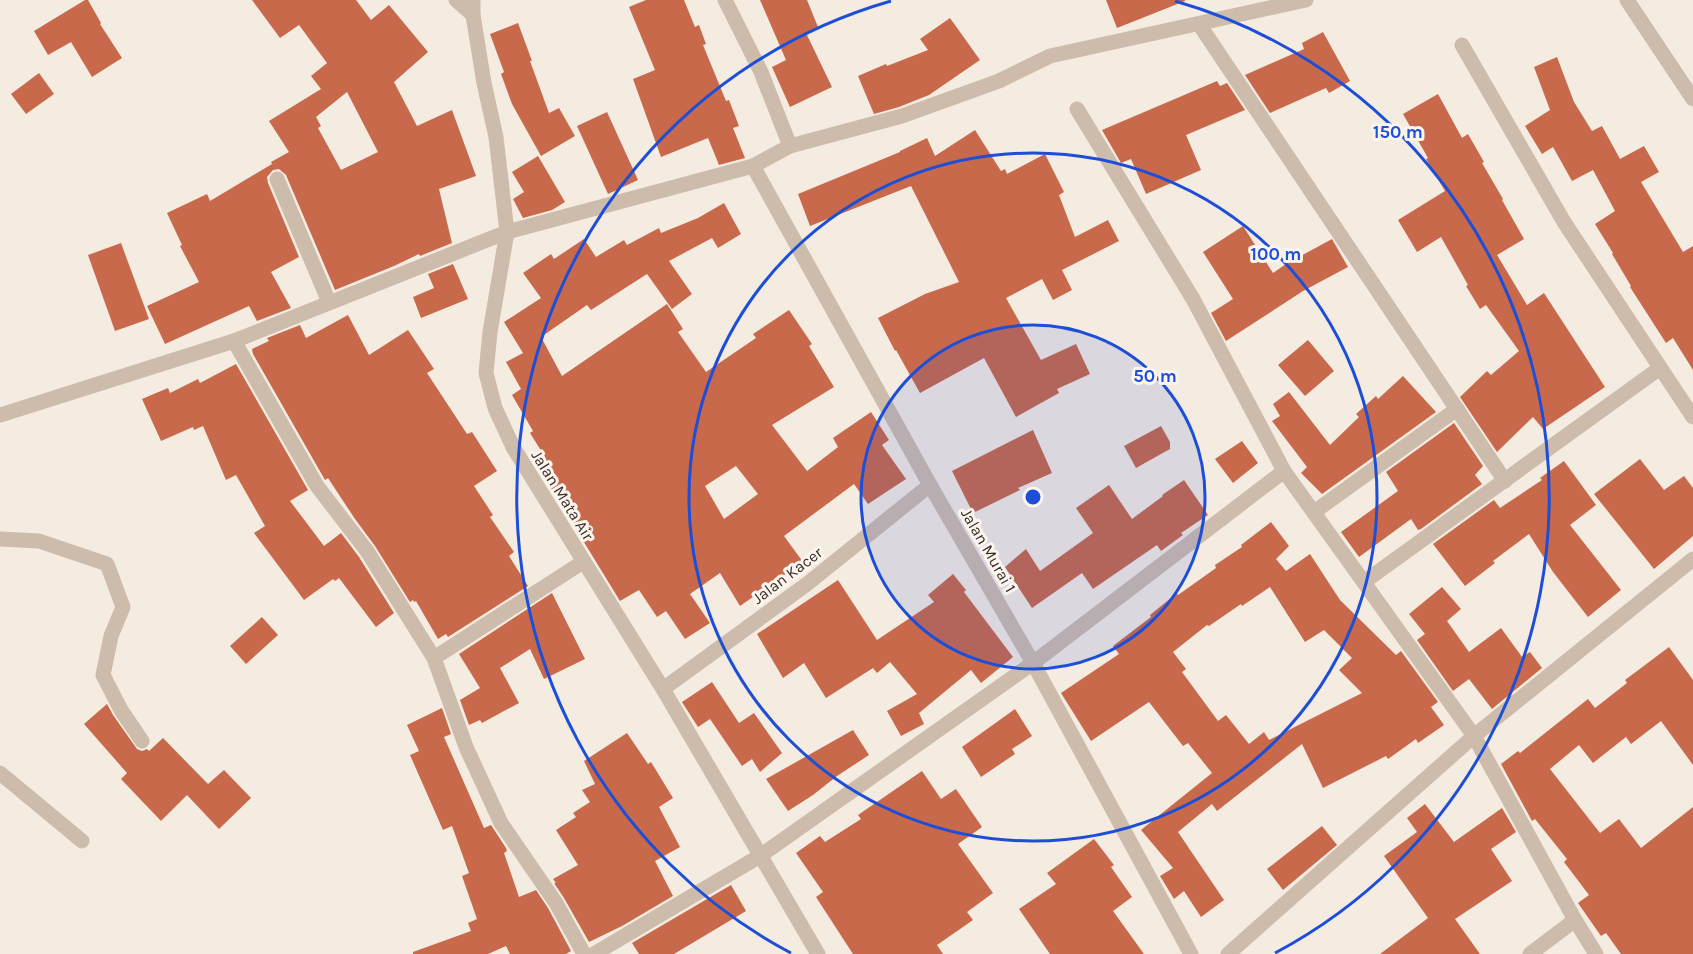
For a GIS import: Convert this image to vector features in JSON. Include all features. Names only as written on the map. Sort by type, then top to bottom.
[{"type":"street","points":[[456,0],[473,7]]},
{"type":"street","points":[[725,0],[761,72],[790,146]]},
{"type":"street","points":[[0,415],[234,341],[507,232],[753,166],[790,146],[902,116],[999,81],[1050,56],[1306,0]]},
{"type":"street","points":[[1626,0],[1693,99]]},
{"type":"street","name":"Jalan Mata Air","points":[[473,7],[484,83],[496,137],[507,232],[490,332],[486,373],[495,408],[513,447],[663,689],[818,954]]},
{"type":"street","points":[[1199,24],[1504,480]]},
{"type":"street","points":[[1462,45],[1564,222],[1693,417]]},
{"type":"street","points":[[1077,109],[1193,299],[1284,471],[1474,735],[1596,954]]},
{"type":"street","name":"Jalan Murai 1","points":[[753,166],[930,485],[1033,663],[1191,954]]},
{"type":"street","points":[[277,179],[328,302]]},
{"type":"street","points":[[234,341],[317,486],[367,551],[434,658],[466,747],[501,823],[556,903],[584,954]]},
{"type":"street","points":[[1364,582],[1660,368]]},
{"type":"street","points":[[1314,512],[1457,409]]},
{"type":"street","points":[[594,954],[760,856],[1033,663],[1284,471]]},
{"type":"street","name":"Jalan Kacer","points":[[663,689],[807,584],[930,485]]},
{"type":"street","points":[[0,539],[39,541],[107,564],[123,607],[111,636],[103,675],[121,710],[142,741]]},
{"type":"street","points":[[1228,954],[1474,735],[1693,559]]},
{"type":"street","points":[[434,658],[583,562]]},
{"type":"street","points":[[0,773],[82,841]]},
{"type":"street","points":[[1530,954],[1575,920]]},
{"type":"building","points":[[88,0],[122,58],[92,77],[71,42],[48,55],[34,31]]},
{"type":"building","points":[[252,0],[356,0],[371,20],[389,5],[428,52],[394,82],[417,126],[452,110],[476,176],[439,189],[452,243],[420,256],[419,254],[335,290],[286,175],[279,169],[273,170],[267,177],[268,183],[299,257],[271,272],[291,308],[257,321],[249,306],[165,344],[147,306],[199,282],[180,246],[182,245],[167,213],[207,194],[210,201],[289,152],[269,121],[321,89],[311,76],[327,63],[299,25],[280,38]],"holes":[[[347,92],[378,152],[341,170],[318,128],[321,126],[316,117]]]},
{"type":"building","points":[[646,0],[684,0],[695,27],[699,25],[706,44],[703,45],[726,101],[729,100],[739,126],[733,128],[745,158],[719,165],[708,138],[661,157],[633,79],[655,70],[629,7]]},
{"type":"building","points":[[760,0],[807,0],[818,27],[806,33],[832,87],[790,107],[772,67],[786,60]]},
{"type":"building","points":[[1106,0],[1185,0],[1185,1],[1117,28]]},
{"type":"building","points":[[950,18],[980,60],[929,95],[874,114],[858,76],[928,50],[920,39]]},
{"type":"building","points":[[518,23],[549,113],[559,108],[575,136],[541,156],[512,104],[501,74],[504,72],[490,34]]},
{"type":"building","points":[[1323,32],[1350,81],[1329,93],[1326,88],[1270,113],[1245,75],[1304,49],[1302,43]]},
{"type":"building","points":[[1557,57],[1574,102],[1592,131],[1602,126],[1620,159],[1644,146],[1659,172],[1641,182],[1683,252],[1693,246],[1693,370],[1673,338],[1666,343],[1630,287],[1595,224],[1615,211],[1593,170],[1572,181],[1553,147],[1542,154],[1525,126],[1550,110],[1534,67]]},
{"type":"building","points":[[39,73],[54,94],[26,114],[11,94]]},
{"type":"building","points":[[1217,81],[1220,86],[1227,83],[1245,110],[1186,135],[1201,170],[1146,194],[1131,159],[1121,163],[1102,130]]},
{"type":"building","points":[[1438,94],[1462,138],[1468,134],[1524,239],[1497,255],[1527,305],[1544,293],[1605,387],[1543,429],[1533,417],[1497,452],[1460,397],[1487,371],[1491,375],[1519,351],[1486,305],[1480,309],[1441,237],[1417,252],[1398,220],[1445,191],[1403,114]]},
{"type":"building","points":[[607,112],[638,180],[608,194],[577,126]]},
{"type":"building","points":[[975,130],[1001,171],[1005,169],[1007,174],[1045,154],[1064,192],[1059,195],[1075,237],[1108,220],[1119,241],[1062,270],[1072,290],[1053,300],[1042,279],[1006,298],[1041,360],[1076,344],[1090,374],[1057,389],[1059,393],[1016,417],[984,358],[920,393],[878,318],[925,294],[959,282],[911,186],[810,226],[798,194],[900,152],[927,138],[935,156]]},
{"type":"building","points":[[538,156],[565,202],[552,210],[523,218],[513,199],[524,192],[512,172]]},
{"type":"building","points":[[724,203],[741,234],[718,248],[712,238],[669,261],[692,294],[672,309],[647,274],[591,310],[587,305],[541,337],[562,376],[667,304],[683,329],[678,332],[706,372],[756,338],[753,334],[789,310],[812,344],[809,346],[834,387],[772,425],[807,471],[838,447],[833,438],[871,412],[889,440],[882,445],[906,479],[868,504],[854,484],[784,536],[803,562],[740,606],[720,573],[690,594],[710,623],[685,639],[666,611],[657,617],[639,590],[620,601],[535,462],[545,457],[530,433],[533,431],[512,395],[521,389],[506,362],[523,353],[504,322],[541,298],[523,273],[551,254],[554,259],[584,239],[596,257],[624,240],[627,245],[659,228],[661,233],[698,218]],"holes":[[[736,466],[758,494],[724,519],[705,486]]]},
{"type":"building","points":[[1243,226],[1273,273],[1296,257],[1332,239],[1348,267],[1303,291],[1226,341],[1211,313],[1233,299],[1203,252]]},
{"type":"building","points":[[121,243],[149,319],[115,331],[88,255]]},
{"type":"building","points":[[453,264],[468,299],[421,318],[413,297],[434,288],[428,274]]},
{"type":"building","points":[[348,315],[369,355],[408,330],[434,369],[427,373],[467,434],[472,432],[497,471],[474,486],[493,515],[490,517],[514,552],[509,556],[528,586],[448,637],[446,634],[438,639],[416,601],[410,602],[328,478],[325,480],[253,354],[252,349],[269,341],[267,338],[300,325],[306,338]]},
{"type":"building","points":[[1308,340],[1334,371],[1305,396],[1278,365]]},
{"type":"building","points":[[236,364],[308,490],[290,501],[324,546],[341,533],[394,613],[376,627],[339,578],[335,581],[333,579],[304,600],[254,533],[265,526],[236,475],[226,480],[203,426],[194,430],[193,427],[161,441],[142,399],[168,388],[170,393],[198,379],[200,383]]},
{"type":"building","points":[[1403,376],[1436,412],[1322,494],[1301,473],[1307,467],[1272,421],[1280,416],[1273,404],[1289,392],[1330,445],[1359,417],[1356,414],[1376,396],[1378,399]]},
{"type":"building","points":[[1454,423],[1483,466],[1475,475],[1482,484],[1421,529],[1418,530],[1411,519],[1359,557],[1341,532],[1398,491],[1386,472]]},
{"type":"building","points":[[1161,426],[1170,442],[1170,449],[1136,468],[1124,446]]},
{"type":"building","points":[[1033,430],[1052,473],[1018,488],[1020,490],[973,513],[952,471]]},
{"type":"building","points":[[1242,441],[1258,463],[1233,483],[1215,459]]},
{"type":"building","points":[[1640,459],[1664,490],[1684,476],[1693,488],[1693,536],[1654,569],[1594,494]]},
{"type":"building","points":[[1564,461],[1596,505],[1570,525],[1621,590],[1588,617],[1553,572],[1529,534],[1465,586],[1433,544],[1494,500],[1500,508],[1542,480],[1540,478]]},
{"type":"building","points":[[1184,480],[1208,515],[1181,533],[1183,535],[1161,551],[1157,545],[1093,589],[1082,573],[1032,608],[1005,567],[1026,549],[1040,571],[1093,533],[1076,508],[1109,485],[1132,519]]},
{"type":"building","points":[[1271,522],[1289,546],[1276,559],[1286,571],[1310,554],[1340,600],[1396,655],[1401,651],[1438,702],[1431,707],[1444,725],[1418,743],[1416,739],[1388,759],[1386,756],[1323,788],[1302,744],[1217,811],[1212,804],[1178,832],[1224,900],[1201,917],[1184,891],[1174,899],[1160,876],[1173,868],[1141,830],[1212,773],[1188,743],[1183,746],[1149,702],[1091,741],[1061,693],[1119,654],[1113,646],[1151,617],[1150,615],[1177,593],[1178,595],[1216,568],[1215,565],[1242,547],[1241,545]],"holes":[[[1270,587],[1305,642],[1324,630],[1352,658],[1339,670],[1362,693],[1269,740],[1264,732],[1249,744],[1226,715],[1218,721],[1182,672],[1186,669],[1173,652],[1207,625],[1209,626]]]},
{"type":"building","points":[[953,574],[1013,657],[981,683],[971,670],[919,713],[924,724],[901,736],[887,711],[917,694],[890,662],[877,673],[873,668],[826,698],[804,663],[783,678],[757,634],[838,580],[877,640],[934,602],[928,595]]},
{"type":"building","points":[[1442,587],[1461,609],[1447,621],[1469,652],[1501,628],[1522,657],[1530,652],[1542,668],[1492,709],[1469,679],[1453,691],[1417,640],[1425,634],[1409,614]]},
{"type":"building","points":[[552,593],[585,659],[544,679],[530,649],[500,668],[519,703],[482,723],[480,720],[469,725],[460,700],[480,688],[459,654]]},
{"type":"building","points":[[262,617],[278,635],[246,664],[230,646]]},
{"type":"building","points":[[1669,647],[1693,680],[1693,765],[1661,721],[1631,744],[1626,737],[1593,763],[1579,745],[1550,769],[1600,833],[1619,819],[1641,848],[1693,807],[1693,954],[1621,954],[1606,933],[1601,936],[1578,903],[1589,895],[1564,862],[1567,859],[1535,819],[1532,821],[1501,764],[1518,751],[1520,753],[1588,699],[1595,708],[1627,683],[1625,680]]},
{"type":"building","points":[[712,682],[739,723],[754,713],[782,753],[760,772],[752,759],[742,766],[710,719],[698,727],[682,702]]},
{"type":"building","points":[[107,704],[137,749],[149,751],[163,738],[208,784],[224,770],[251,798],[219,829],[187,795],[161,821],[121,779],[127,773],[84,724]]},
{"type":"building","points":[[442,708],[451,734],[444,737],[484,828],[491,825],[506,848],[507,851],[504,853],[519,897],[536,890],[548,908],[571,951],[566,954],[510,954],[506,946],[488,954],[413,954],[413,952],[471,931],[468,923],[477,919],[462,876],[469,873],[452,826],[443,830],[410,755],[419,751],[407,725]]},
{"type":"building","points":[[1015,709],[1032,736],[1012,749],[1015,754],[981,777],[962,747]]},
{"type":"building","points":[[853,730],[869,755],[788,811],[766,779]]},
{"type":"building","points":[[627,733],[648,764],[651,762],[673,798],[659,807],[680,847],[655,861],[673,896],[622,926],[589,942],[554,883],[556,883],[553,879],[578,865],[556,830],[576,817],[573,813],[590,802],[582,790],[595,784],[584,761]]},
{"type":"building","points":[[922,771],[941,799],[956,789],[982,827],[958,844],[993,893],[967,912],[973,920],[937,945],[943,954],[853,954],[816,897],[823,892],[796,853],[820,836],[825,842],[861,819],[858,815]]},
{"type":"building","points":[[1425,804],[1454,842],[1502,808],[1516,832],[1491,849],[1512,881],[1455,919],[1480,954],[1380,954],[1428,918],[1384,856],[1417,832],[1407,818]]},
{"type":"building","points":[[1322,826],[1337,845],[1283,890],[1267,869]]},
{"type":"building","points":[[1094,839],[1114,865],[1111,867],[1132,897],[1113,911],[1144,954],[1050,954],[1019,909],[1056,884],[1047,873]]},
{"type":"building","points":[[731,885],[746,911],[674,954],[639,954],[632,943]]}]
